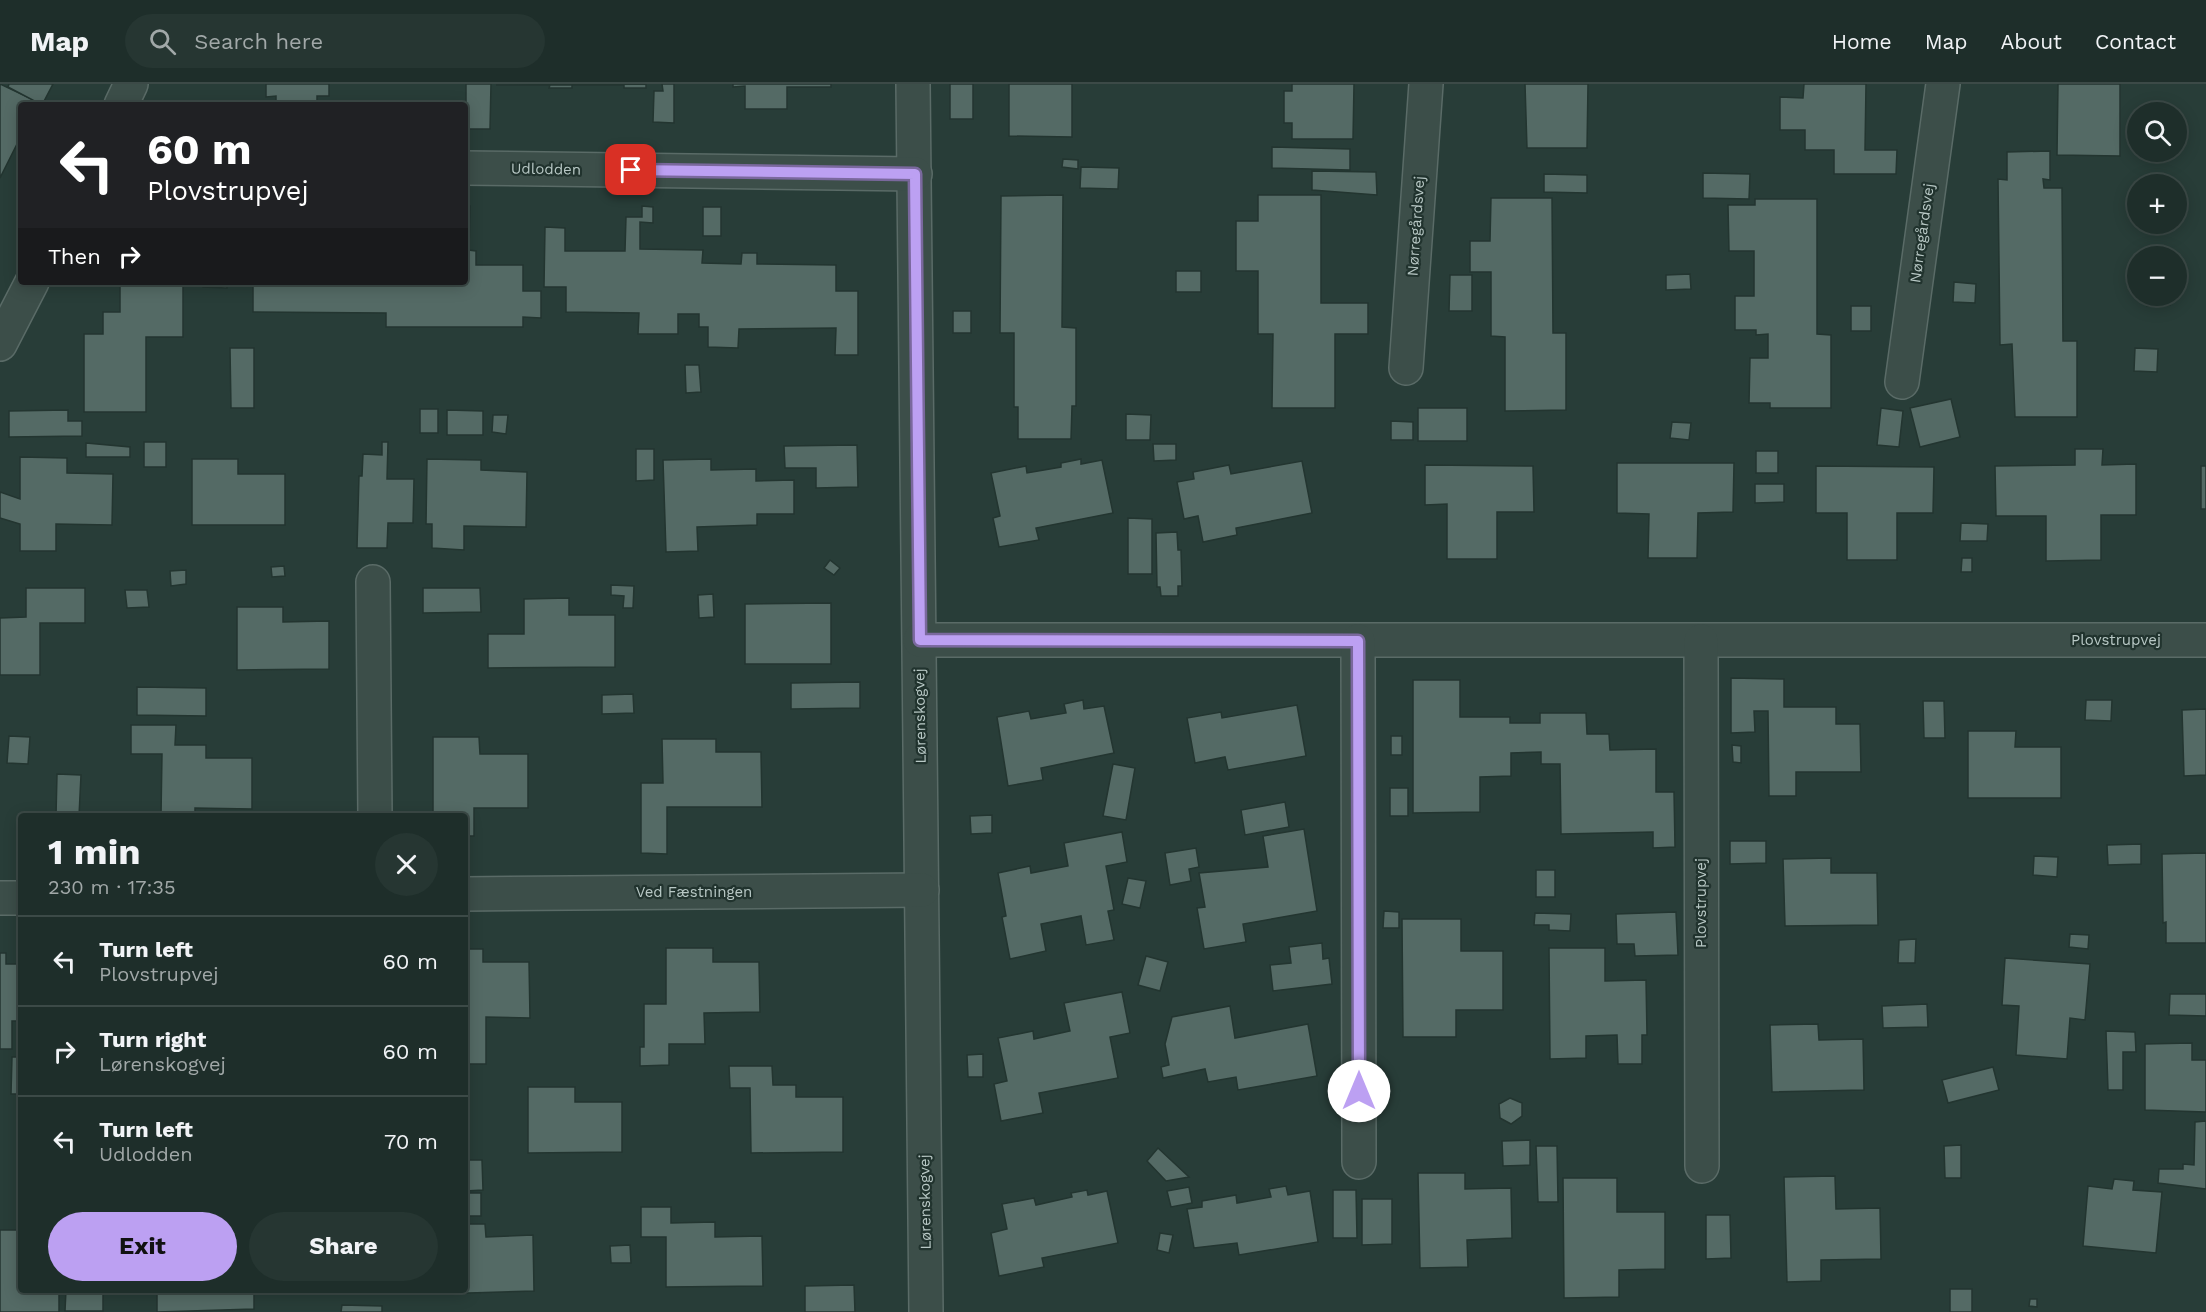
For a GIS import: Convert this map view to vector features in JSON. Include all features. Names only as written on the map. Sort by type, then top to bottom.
[{"type":"street","points":[[122,102],[131,84]]},
{"type":"street","name":"Lørenskogvej","points":[[913,84],[926,1312]]},
{"type":"street","name":"Nørregårdsvej","points":[[1406,368],[1426,84]]},
{"type":"street","name":"Nørregårdsvej","points":[[1902,382],[1943,84]]},
{"type":"street","name":"Udlodden","points":[[468,168],[915,174]]},
{"type":"street","points":[[0,344],[30,285]]},
{"type":"street","points":[[373,582],[375,813]]},
{"type":"street","name":"Plovstrupvej","points":[[920,640],[2206,640]]},
{"type":"street","points":[[1358,641],[1359,1162]]},
{"type":"street","name":"Plovstrupvej","points":[[1701,641],[1701,1166]]},
{"type":"street","name":"Ved Fæstningen","points":[[468,894],[922,890]]},
{"type":"street","points":[[0,898],[18,898]]},
{"type":"building","points":[[0,84],[38,102],[18,102],[18,142],[0,178]]},
{"type":"building","points":[[9,84],[53,84],[44,102],[36,102],[8,87]]},
{"type":"building","points":[[266,84],[329,84],[329,96],[317,96],[317,102],[276,102],[276,96],[266,97]]},
{"type":"building","points":[[466,84],[491,84],[490,129],[468,129],[468,102],[466,102]]},
{"type":"building","points":[[646,84],[646,88],[624,88],[624,85],[572,85],[572,88],[549,88],[550,85],[496,85]]},
{"type":"building","points":[[662,84],[674,84],[674,123],[653,122],[654,91],[663,91]]},
{"type":"building","points":[[733,84],[831,84],[831,87],[787,87],[787,109],[745,109],[745,86],[733,87]]},
{"type":"building","points":[[950,84],[973,84],[973,119],[950,119]]},
{"type":"building","points":[[1009,84],[1072,84],[1072,137],[1009,136]]},
{"type":"building","points":[[1292,84],[1354,84],[1353,139],[1292,139],[1292,123],[1284,123],[1284,91],[1292,91]]},
{"type":"building","points":[[1525,84],[1588,84],[1587,148],[1527,148]]},
{"type":"building","points":[[1804,84],[1866,84],[1865,150],[1897,150],[1896,174],[1834,174],[1834,150],[1805,150],[1805,130],[1780,130],[1780,97],[1803,98]]},
{"type":"building","points":[[2058,84],[2120,84],[2120,156],[2057,155]]},
{"type":"building","points":[[1272,147],[1350,149],[1350,170],[1272,168]]},
{"type":"building","points":[[2050,151],[2050,180],[2043,179],[2044,188],[2062,188],[2063,341],[2077,341],[2077,417],[2015,417],[2012,344],[2000,345],[1998,179],[2007,180],[2007,152]]},
{"type":"building","points":[[1063,159],[1078,160],[1078,169],[1062,167]]},
{"type":"building","points":[[1081,167],[1119,168],[1118,189],[1080,188]]},
{"type":"building","points":[[1312,171],[1376,172],[1377,195],[1312,190]]},
{"type":"building","points":[[1703,173],[1750,174],[1749,199],[1703,198]]},
{"type":"building","points":[[1544,174],[1587,175],[1587,193],[1544,192]]},
{"type":"building","points":[[1063,195],[1062,327],[1076,328],[1076,406],[1072,406],[1071,439],[1018,439],[1018,407],[1014,407],[1014,333],[1000,333],[1001,196]]},
{"type":"building","points":[[1258,195],[1321,195],[1321,303],[1368,303],[1368,334],[1335,334],[1335,408],[1272,408],[1273,334],[1258,334],[1258,271],[1236,271],[1236,221],[1258,221]]},
{"type":"building","points":[[1491,198],[1552,198],[1553,333],[1566,333],[1566,410],[1505,411],[1505,337],[1491,336],[1491,272],[1470,272],[1470,241],[1490,241]]},
{"type":"building","points":[[1755,199],[1817,199],[1817,334],[1831,335],[1831,408],[1770,408],[1770,403],[1749,403],[1750,358],[1768,358],[1768,334],[1756,335],[1756,330],[1735,330],[1735,296],[1754,296],[1754,251],[1729,251],[1728,205],[1755,205]]},
{"type":"building","points":[[468,206],[470,206],[469,250],[476,251],[476,265],[523,265],[523,291],[541,291],[541,318],[523,317],[523,327],[386,327],[386,313],[253,312],[253,285],[468,285]]},
{"type":"building","points":[[642,206],[653,207],[653,223],[640,222],[640,249],[703,250],[702,263],[741,264],[742,253],[757,253],[757,264],[836,265],[836,291],[858,291],[858,355],[835,355],[836,328],[739,329],[738,348],[708,347],[708,327],[699,327],[699,314],[678,314],[678,334],[638,334],[639,313],[566,312],[566,287],[544,287],[545,227],[565,228],[565,251],[625,251],[626,217],[642,217]]},
{"type":"building","points":[[703,207],[721,207],[721,236],[703,236]]},
{"type":"building","points":[[1176,271],[1201,271],[1201,292],[1176,292]]},
{"type":"building","points":[[1690,274],[1691,289],[1666,290],[1666,275]]},
{"type":"building","points":[[1450,275],[1472,275],[1472,311],[1449,311]]},
{"type":"building","points":[[1954,282],[1976,284],[1975,303],[1953,302]]},
{"type":"building","points":[[120,285],[183,285],[183,337],[146,337],[146,412],[84,412],[84,334],[103,334],[103,312],[120,312]]},
{"type":"building","points":[[203,285],[227,285],[227,288],[203,287]]},
{"type":"building","points":[[1851,306],[1871,306],[1871,331],[1851,331]]},
{"type":"building","points":[[953,311],[971,311],[971,333],[953,333]]},
{"type":"building","points":[[230,348],[254,348],[254,408],[231,408]]},
{"type":"building","points":[[2135,348],[2158,349],[2157,372],[2134,371]]},
{"type":"building","points":[[685,365],[699,365],[701,392],[686,393]]},
{"type":"building","points":[[1951,399],[1960,437],[1920,447],[1910,408]]},
{"type":"building","points":[[1418,408],[1467,408],[1467,441],[1418,441]]},
{"type":"building","points":[[1881,408],[1903,411],[1899,447],[1877,445]]},
{"type":"building","points":[[420,409],[438,409],[438,433],[420,433]]},
{"type":"building","points":[[68,410],[68,421],[82,421],[82,436],[9,437],[9,411]]},
{"type":"building","points":[[447,410],[483,411],[483,435],[447,435]]},
{"type":"building","points":[[1126,414],[1151,415],[1150,440],[1126,440]]},
{"type":"building","points":[[493,415],[508,415],[506,434],[492,432]]},
{"type":"building","points":[[1391,421],[1413,422],[1413,440],[1391,440]]},
{"type":"building","points":[[1672,422],[1691,423],[1689,440],[1670,438]]},
{"type":"building","points":[[144,442],[166,442],[166,467],[144,467]]},
{"type":"building","points":[[382,442],[388,442],[387,479],[414,479],[413,523],[388,523],[387,548],[357,548],[359,476],[362,476],[363,454],[382,455]]},
{"type":"building","points":[[86,443],[130,447],[130,457],[86,457]]},
{"type":"building","points":[[1153,444],[1176,444],[1176,460],[1154,461]]},
{"type":"building","points":[[857,445],[858,487],[816,488],[816,468],[785,468],[784,446]]},
{"type":"building","points":[[636,449],[654,449],[654,480],[636,481]]},
{"type":"building","points":[[2075,449],[2103,449],[2102,465],[2136,464],[2136,515],[2101,515],[2101,560],[2046,561],[2046,516],[1996,516],[1995,466],[2075,465]]},
{"type":"building","points":[[1756,451],[1778,451],[1778,473],[1756,473]]},
{"type":"building","points":[[20,457],[67,458],[67,473],[113,474],[112,525],[56,524],[56,551],[20,551],[20,524],[0,518],[0,492],[20,499]]},
{"type":"building","points":[[192,459],[238,459],[238,474],[285,474],[285,525],[192,525]]},
{"type":"building","points":[[427,459],[481,460],[481,470],[527,472],[526,527],[464,526],[464,550],[432,548],[432,524],[426,524]]},
{"type":"building","points":[[711,459],[711,470],[756,469],[756,481],[794,480],[794,514],[757,514],[757,525],[697,527],[698,551],[666,552],[663,460]]},
{"type":"building","points":[[1081,459],[1081,464],[1102,460],[1113,513],[1036,528],[1039,540],[999,547],[993,518],[1000,516],[991,473],[1026,466],[1027,473],[1061,467],[1061,463]]},
{"type":"building","points":[[1302,461],[1312,513],[1236,528],[1237,535],[1203,542],[1198,516],[1184,519],[1177,482],[1194,479],[1193,472],[1229,465],[1231,474]]},
{"type":"building","points":[[1617,463],[1734,463],[1733,512],[1698,513],[1697,558],[1648,558],[1649,514],[1617,513]]},
{"type":"building","points":[[1425,465],[1533,466],[1534,512],[1497,512],[1497,559],[1447,559],[1447,504],[1425,505]]},
{"type":"building","points":[[1816,466],[1934,467],[1933,513],[1897,513],[1897,560],[1847,560],[1847,513],[1816,513]]},
{"type":"building","points":[[2201,466],[2206,466],[2206,509],[2201,509]]},
{"type":"building","points":[[1755,484],[1784,484],[1784,502],[1755,503]]},
{"type":"building","points":[[1128,518],[1152,519],[1152,574],[1128,574]]},
{"type":"building","points":[[1961,523],[1988,524],[1987,541],[1960,541]]},
{"type":"building","points":[[1177,532],[1178,550],[1181,550],[1182,586],[1178,586],[1178,596],[1161,596],[1160,587],[1157,587],[1156,533]]},
{"type":"building","points":[[1962,558],[1972,558],[1972,572],[1961,572]]},
{"type":"building","points":[[830,560],[840,568],[834,575],[824,568]]},
{"type":"building","points":[[284,566],[285,576],[272,577],[271,567]]},
{"type":"building","points":[[186,570],[186,584],[171,586],[170,571]]},
{"type":"building","points":[[611,585],[634,586],[633,608],[623,608],[624,596],[611,595]]},
{"type":"building","points":[[26,588],[85,588],[85,623],[40,623],[40,675],[0,675],[0,618],[26,617]]},
{"type":"building","points":[[423,588],[480,588],[481,612],[423,613]]},
{"type":"building","points":[[125,590],[147,590],[149,607],[127,608]]},
{"type":"building","points":[[713,594],[714,617],[699,618],[698,595]]},
{"type":"building","points":[[569,598],[569,615],[615,615],[615,667],[488,668],[488,634],[524,634],[524,599]]},
{"type":"building","points":[[831,603],[831,664],[745,664],[745,604]]},
{"type":"building","points":[[237,607],[283,607],[283,622],[329,621],[329,669],[237,670]]},
{"type":"building","points":[[1731,678],[1784,679],[1784,707],[1836,707],[1836,724],[1860,724],[1861,772],[1796,772],[1796,796],[1769,796],[1768,711],[1754,711],[1755,732],[1731,733]]},
{"type":"building","points":[[1413,680],[1460,680],[1460,717],[1510,717],[1510,723],[1540,723],[1540,713],[1586,713],[1587,734],[1609,734],[1610,750],[1656,749],[1656,792],[1674,792],[1675,847],[1653,848],[1653,832],[1561,834],[1560,764],[1541,764],[1541,752],[1511,753],[1511,776],[1480,777],[1480,812],[1413,813]]},
{"type":"building","points":[[860,682],[860,708],[791,709],[791,683]]},
{"type":"building","points":[[137,687],[206,688],[206,716],[137,715]]},
{"type":"building","points":[[633,694],[634,713],[602,714],[602,695]]},
{"type":"building","points":[[1083,700],[1084,709],[1104,706],[1114,753],[1041,768],[1043,780],[1008,786],[997,717],[1029,711],[1031,719],[1066,713],[1064,704]]},
{"type":"building","points":[[2086,700],[2112,700],[2111,721],[2085,720]]},
{"type":"building","points":[[1923,701],[1944,701],[1945,738],[1924,738]]},
{"type":"building","points":[[1297,705],[1306,756],[1228,770],[1225,757],[1195,763],[1187,718],[1221,712],[1222,718]]},
{"type":"building","points":[[2206,709],[2206,775],[2184,776],[2182,710]]},
{"type":"building","points":[[131,725],[176,725],[175,745],[206,745],[206,758],[252,758],[252,809],[195,808],[195,813],[161,813],[162,754],[131,754]]},
{"type":"building","points":[[1968,731],[2016,731],[2015,747],[2061,747],[2061,798],[1968,798]]},
{"type":"building","points":[[9,736],[30,737],[28,764],[7,763]]},
{"type":"building","points":[[1391,736],[1402,736],[1402,755],[1391,755]]},
{"type":"building","points":[[433,737],[479,737],[480,754],[528,754],[528,808],[474,808],[474,836],[468,836],[468,813],[433,813]]},
{"type":"building","points":[[662,739],[716,739],[716,752],[761,752],[762,807],[667,807],[667,854],[641,853],[641,783],[663,783]]},
{"type":"building","points":[[1732,745],[1741,746],[1741,763],[1733,762]]},
{"type":"building","points":[[1113,764],[1135,768],[1126,820],[1103,816]]},
{"type":"building","points":[[57,774],[81,775],[79,813],[56,813]]},
{"type":"building","points":[[1390,788],[1408,788],[1408,816],[1390,816]]},
{"type":"building","points":[[1285,802],[1289,827],[1245,835],[1241,810]]},
{"type":"building","points":[[992,815],[992,833],[971,834],[970,816]]},
{"type":"building","points":[[1304,829],[1317,911],[1243,924],[1246,942],[1204,949],[1197,908],[1205,907],[1199,873],[1268,867],[1263,836]]},
{"type":"building","points":[[1122,832],[1127,862],[1106,866],[1114,910],[1108,911],[1114,940],[1086,945],[1081,916],[1041,924],[1046,951],[1010,959],[1002,917],[1006,916],[998,873],[1030,866],[1031,873],[1068,866],[1064,843]]},
{"type":"building","points":[[1730,841],[1766,841],[1766,863],[1730,864]]},
{"type":"building","points":[[2141,844],[2141,864],[2108,865],[2107,845]]},
{"type":"building","points":[[1196,848],[1199,867],[1189,869],[1191,881],[1170,885],[1165,853]]},
{"type":"building","points":[[2206,853],[2206,943],[2166,943],[2166,922],[2163,923],[2162,854]]},
{"type":"building","points":[[2034,856],[2058,857],[2057,877],[2033,875]]},
{"type":"building","points":[[1831,858],[1831,873],[1877,873],[1878,925],[1785,926],[1783,859]]},
{"type":"building","points":[[1536,870],[1555,870],[1555,897],[1536,897]]},
{"type":"building","points":[[1128,878],[1146,881],[1140,908],[1122,904]]},
{"type":"building","points":[[1384,911],[1399,912],[1399,928],[1383,928]]},
{"type":"building","points":[[1676,912],[1678,955],[1635,956],[1634,944],[1617,944],[1616,914]]},
{"type":"building","points":[[1535,913],[1571,914],[1570,931],[1549,930],[1549,925],[1534,925]]},
{"type":"building","points":[[1402,919],[1461,919],[1461,951],[1503,951],[1503,1010],[1456,1010],[1456,1037],[1403,1037]]},
{"type":"building","points":[[2070,934],[2089,935],[2088,949],[2069,947]]},
{"type":"building","points":[[1916,939],[1915,963],[1898,963],[1899,940]]},
{"type":"building","points":[[1322,943],[1323,959],[1329,958],[1332,984],[1273,991],[1270,965],[1291,963],[1289,947]]},
{"type":"building","points":[[666,948],[713,948],[713,962],[759,962],[760,1012],[704,1013],[705,1044],[669,1044],[669,1065],[640,1066],[640,1047],[644,1047],[644,1004],[666,1004]]},
{"type":"building","points":[[1549,948],[1605,948],[1605,981],[1646,980],[1647,1035],[1642,1035],[1642,1064],[1618,1064],[1617,1035],[1586,1036],[1586,1058],[1550,1059]]},
{"type":"building","points":[[468,949],[483,949],[483,962],[529,962],[530,1018],[486,1017],[486,1064],[468,1064]]},
{"type":"building","points":[[0,953],[6,953],[6,964],[18,964],[18,1021],[12,1021],[12,1049],[0,1049]]},
{"type":"building","points":[[1146,956],[1168,962],[1160,991],[1138,985]]},
{"type":"building","points":[[2005,958],[2090,964],[2085,1020],[2070,1018],[2067,1059],[2016,1055],[2019,1006],[2002,1005]]},
{"type":"building","points":[[1122,992],[1130,1033],[1110,1037],[1118,1078],[1039,1093],[1043,1113],[1001,1121],[994,1084],[1007,1081],[998,1038],[1033,1031],[1034,1039],[1070,1031],[1064,1003]]},
{"type":"building","points":[[2170,994],[2206,994],[2206,1016],[2169,1015]]},
{"type":"building","points":[[1927,1004],[1928,1027],[1883,1028],[1882,1006]]},
{"type":"building","points":[[1230,1006],[1235,1038],[1308,1024],[1317,1076],[1238,1090],[1236,1077],[1208,1082],[1205,1069],[1163,1078],[1161,1067],[1169,1065],[1165,1044],[1172,1017]]},
{"type":"building","points":[[1818,1024],[1819,1040],[1863,1039],[1864,1090],[1772,1092],[1770,1025]]},
{"type":"building","points":[[2106,1031],[2135,1032],[2136,1052],[2123,1052],[2123,1090],[2108,1090]]},
{"type":"building","points":[[2192,1043],[2192,1060],[2206,1060],[2206,1112],[2145,1110],[2145,1044]]},
{"type":"building","points":[[983,1054],[983,1077],[968,1077],[967,1055]]},
{"type":"building","points":[[12,1057],[18,1057],[18,1094],[11,1094]]},
{"type":"building","points":[[729,1066],[772,1066],[773,1085],[796,1085],[796,1097],[843,1097],[843,1152],[751,1153],[750,1088],[730,1088]]},
{"type":"building","points":[[1993,1067],[1999,1090],[1948,1103],[1942,1080]]},
{"type":"building","points":[[528,1087],[575,1087],[575,1102],[622,1102],[622,1152],[528,1153]]},
{"type":"building","points":[[1510,1098],[1522,1103],[1522,1116],[1511,1124],[1500,1118],[1499,1104]]},
{"type":"building","points":[[2206,1121],[2206,1189],[2158,1183],[2159,1169],[2183,1169],[2183,1164],[2194,1165],[2195,1122]]},
{"type":"building","points":[[1530,1140],[1530,1165],[1503,1166],[1502,1141]]},
{"type":"building","points":[[1961,1145],[1961,1178],[1945,1178],[1944,1146]]},
{"type":"building","points":[[1536,1146],[1557,1146],[1558,1202],[1538,1202]]},
{"type":"building","points":[[1158,1148],[1189,1177],[1166,1181],[1147,1161]]},
{"type":"building","points":[[468,1160],[482,1160],[483,1190],[468,1191]]},
{"type":"building","points":[[1418,1173],[1465,1173],[1465,1189],[1511,1188],[1512,1238],[1467,1240],[1468,1267],[1420,1268]]},
{"type":"building","points":[[1835,1176],[1836,1209],[1880,1208],[1881,1259],[1821,1260],[1821,1281],[1787,1282],[1784,1177]]},
{"type":"building","points":[[1563,1178],[1617,1178],[1617,1212],[1665,1212],[1665,1269],[1619,1270],[1619,1297],[1564,1298]]},
{"type":"building","points":[[2114,1179],[2134,1181],[2133,1190],[2162,1192],[2156,1253],[2083,1246],[2088,1186],[2112,1189]]},
{"type":"building","points":[[1286,1186],[1288,1195],[1310,1191],[1318,1242],[1239,1255],[1237,1243],[1194,1248],[1187,1209],[1202,1207],[1202,1201],[1236,1195],[1237,1203],[1271,1197],[1269,1189]]},
{"type":"building","points":[[1189,1187],[1192,1203],[1171,1207],[1167,1191]]},
{"type":"building","points":[[1087,1190],[1088,1195],[1107,1191],[1118,1243],[1042,1258],[1044,1267],[999,1276],[991,1233],[1007,1229],[1002,1204],[1034,1198],[1036,1205],[1072,1197],[1071,1193]]},
{"type":"building","points":[[1333,1190],[1356,1190],[1357,1238],[1333,1238]]},
{"type":"building","points":[[468,1193],[481,1193],[481,1216],[468,1216]]},
{"type":"building","points":[[1362,1199],[1392,1199],[1392,1244],[1362,1245]]},
{"type":"building","points":[[641,1207],[671,1207],[671,1223],[715,1222],[715,1237],[762,1236],[763,1286],[666,1287],[666,1237],[641,1237]]},
{"type":"building","points":[[1706,1215],[1730,1215],[1731,1258],[1706,1259]]},
{"type":"building","points":[[468,1224],[485,1224],[486,1237],[533,1235],[534,1291],[468,1293]]},
{"type":"building","points":[[0,1230],[18,1230],[18,1293],[59,1293],[59,1312],[0,1312]]},
{"type":"building","points":[[1160,1233],[1173,1235],[1169,1253],[1157,1250]]},
{"type":"building","points":[[630,1245],[631,1263],[611,1263],[610,1246]]},
{"type":"building","points":[[854,1285],[855,1312],[805,1312],[805,1286]]},
{"type":"building","points":[[1950,1289],[1972,1289],[1972,1312],[1950,1312]]},
{"type":"building","points":[[66,1293],[103,1293],[103,1311],[65,1311]]},
{"type":"building","points":[[157,1293],[254,1293],[254,1309],[157,1312]]},
{"type":"building","points":[[2030,1299],[2037,1299],[2037,1307],[2029,1306]]},
{"type":"building","points":[[342,1305],[382,1306],[382,1312],[341,1312]]},
{"type":"route","points":[[631,170],[915,174],[920,640],[1358,641],[1359,1091]]}]
